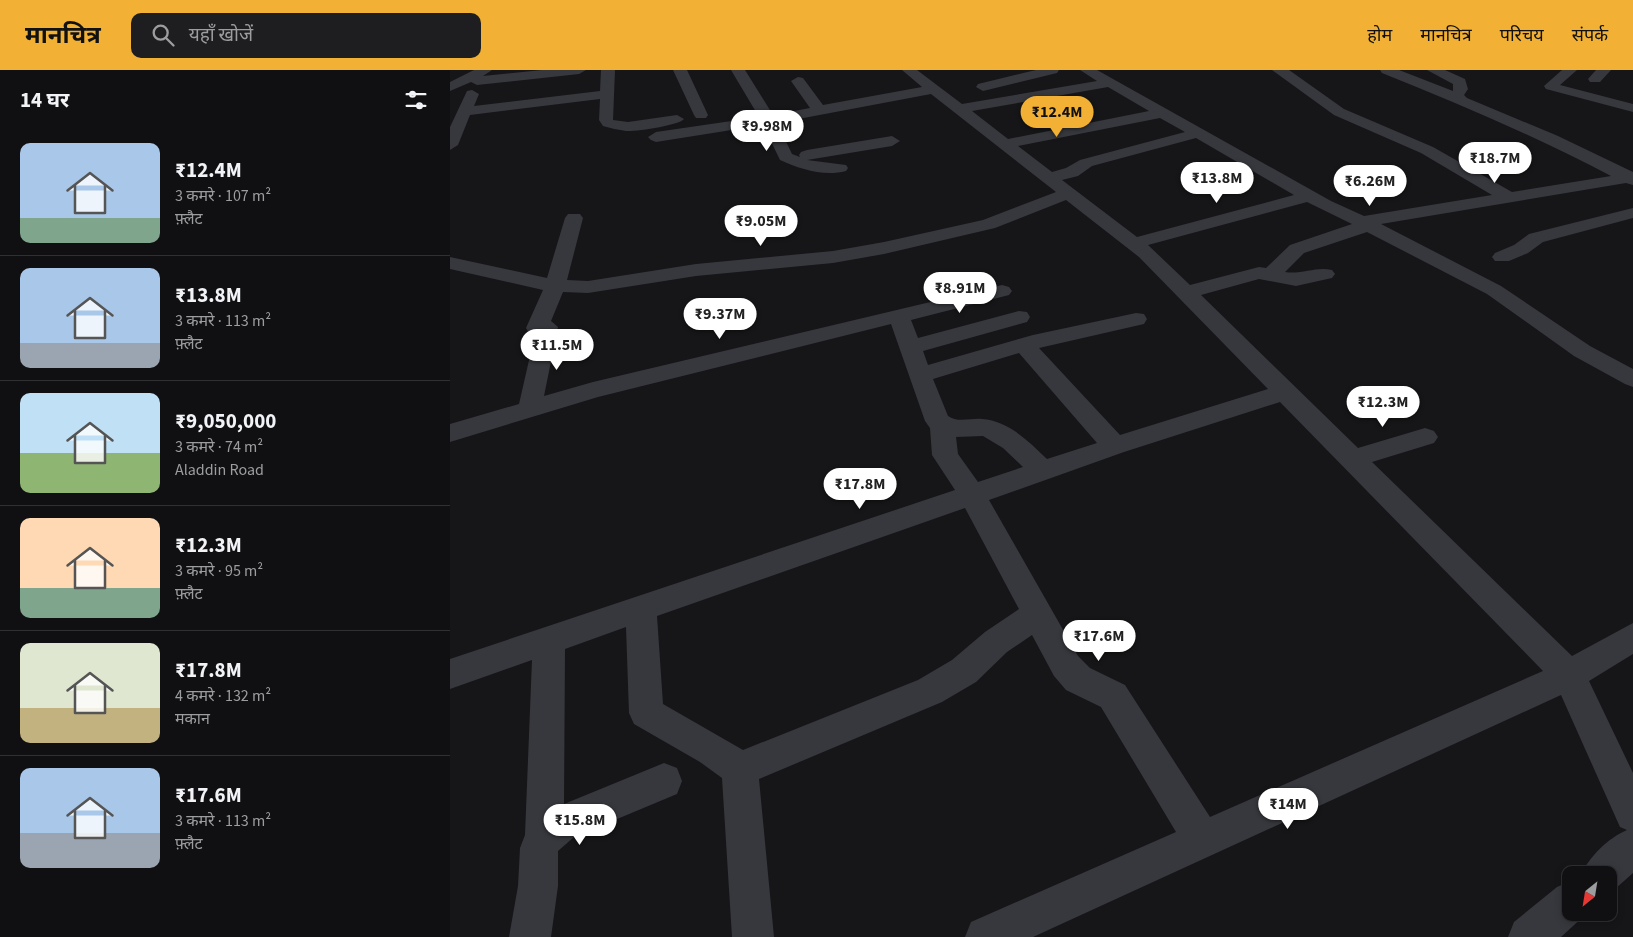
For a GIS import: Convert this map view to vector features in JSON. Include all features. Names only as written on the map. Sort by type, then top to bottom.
[{"type":"street","points":[[450,87],[479,76],[579,70]]},
{"type":"street","points":[[608,70],[606,120],[612,125],[628,126],[718,112]]},
{"type":"street","points":[[680,70],[700,115]]},
{"type":"street","points":[[738,70],[760,105],[783,151],[790,159],[808,166],[840,168]]},
{"type":"street","points":[[909,70],[954,96],[1050,178],[1134,244],[1186,293],[1569,675],[1633,814]]},
{"type":"street","points":[[954,96],[1052,70]]},
{"type":"street","points":[[1087,70],[1309,196],[1494,290],[1582,351],[1629,373]]},
{"type":"street","points":[[1279,70],[1347,116],[1427,150],[1510,198]]},
{"type":"street","points":[[1387,70],[1459,98],[1553,139],[1632,178]]},
{"type":"street","points":[[1434,70],[1460,82],[1461,89],[1457,93],[1459,98]]},
{"type":"street","points":[[1614,84],[1600,75],[1568,71],[1552,86],[1560,90],[1633,108]]},
{"type":"street","points":[[450,145],[479,76]]},
{"type":"street","points":[[798,81],[819,110]]},
{"type":"street","points":[[656,137],[768,120],[819,110],[954,96],[1028,97],[1109,83]]},
{"type":"street","points":[[465,111],[607,94]]},
{"type":"street","points":[[1028,97],[1030,105],[1038,114]]},
{"type":"street","points":[[743,108],[760,105]]},
{"type":"street","points":[[999,134],[1034,138],[1162,113]]},
{"type":"street","points":[[1050,178],[1072,172],[1086,163],[1199,133]]},
{"type":"street","points":[[1034,138],[1048,150]]},
{"type":"street","points":[[790,159],[892,140]]},
{"type":"street","points":[[1186,293],[1265,273],[1297,249],[1365,224],[1632,178]]},
{"type":"street","points":[[450,263],[555,286],[588,287],[696,270],[859,253],[989,224],[1069,193]]},
{"type":"street","points":[[1134,244],[1309,196]]},
{"type":"street","points":[[1502,257],[1521,249],[1536,238],[1633,213]]},
{"type":"street","points":[[530,408],[542,327],[574,218]]},
{"type":"street","points":[[1265,273],[1263,261],[1274,251]]},
{"type":"street","points":[[1265,273],[1296,280],[1325,274]]},
{"type":"street","points":[[450,433],[602,388],[1002,291]]},
{"type":"street","points":[[899,317],[937,420],[942,425],[954,428],[988,428],[997,432],[1011,440],[1042,471]]},
{"type":"street","points":[[910,346],[1019,317]]},
{"type":"street","points":[[920,375],[1024,345],[1136,319]]},
{"type":"street","points":[[1024,345],[1115,446]]},
{"type":"street","points":[[450,674],[1115,446],[1285,392]]},
{"type":"street","points":[[942,425],[945,455],[972,495],[1066,666],[1085,683],[1113,696],[1202,840]]},
{"type":"street","points":[[1352,459],[1425,437]]},
{"type":"street","points":[[641,607],[646,713],[713,750],[740,769]]},
{"type":"street","points":[[740,769],[930,691],[964,671],[996,642],[1038,614]]},
{"type":"street","points":[[986,937],[1569,675],[1633,637]]},
{"type":"street","points":[[530,937],[538,886],[540,848],[544,838],[549,639]]},
{"type":"street","points":[[740,769],[753,937]]},
{"type":"street","points":[[544,838],[561,824],[664,781]]},
{"type":"street","points":[[1611,866],[1633,847]]},
{"type":"street","points":[[1529,937],[1562,909]]}]
